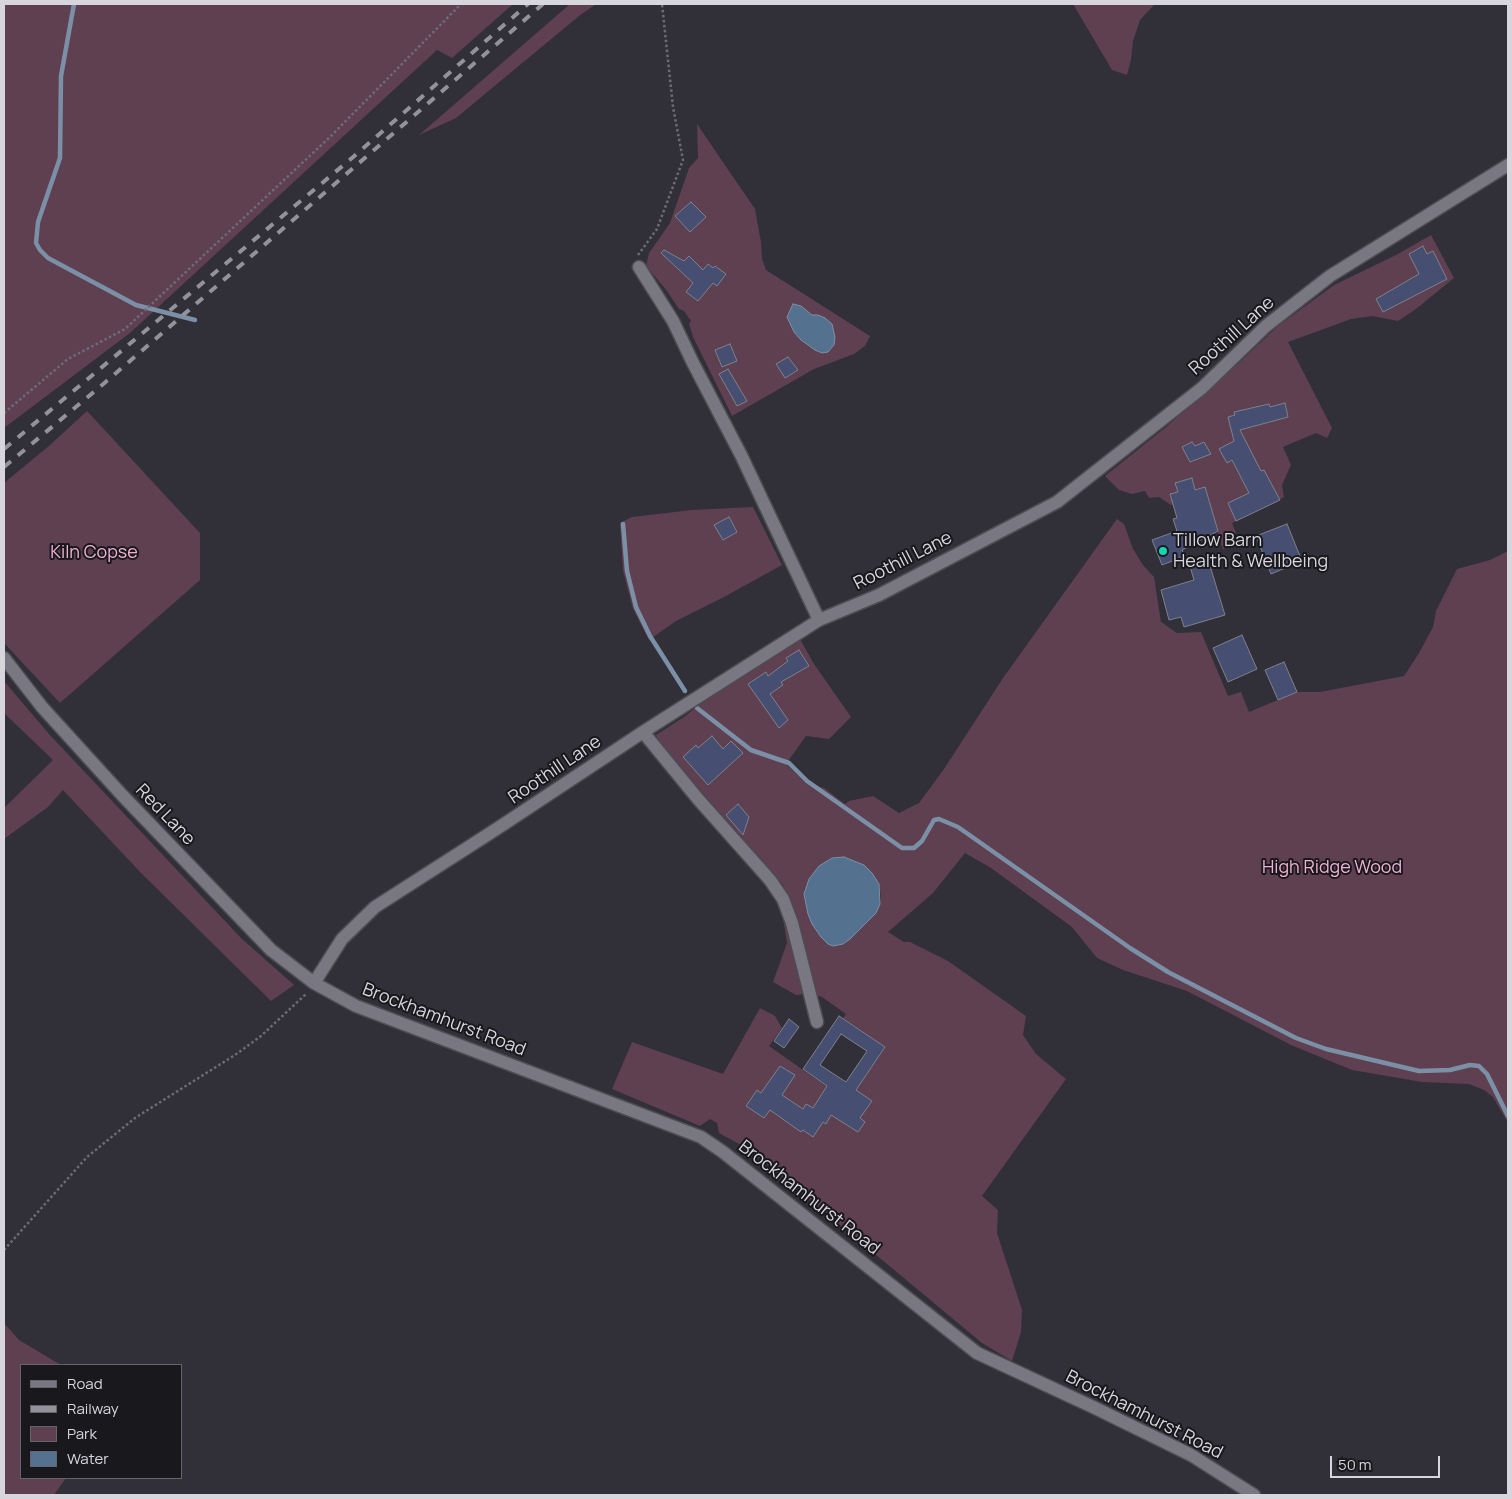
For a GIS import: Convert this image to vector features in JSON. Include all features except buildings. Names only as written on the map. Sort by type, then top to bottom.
[{"type":"street","name":"Roothill Lane","points":[[314,983],[342,939],[375,907],[642,732],[819,620],[879,595],[1057,502],[1202,388],[1266,326],[1330,276],[1508,165]]},
{"type":"street","points":[[639,267],[673,321],[741,455],[819,620]]},
{"type":"street","name":"Red Lane","points":[[4,658],[42,707],[122,795],[270,950],[314,983]]},
{"type":"street","points":[[642,732],[770,880],[783,899],[792,923],[817,1022]]},
{"type":"street","name":"Brockhamhurst Road","points":[[314,983],[356,1006],[701,1137],[731,1158],[977,1353],[1093,1406],[1191,1455],[1254,1495]]},
{"type":"path","points":[[4,412],[68,359],[125,329],[332,136],[461,4]]},
{"type":"path","points":[[639,267],[634,259],[657,230],[683,160],[673,107],[662,4]]},
{"type":"path","points":[[4,1250],[87,1157],[135,1118],[235,1055],[260,1036],[302,998],[314,983]]},
{"type":"green space","points":[[4,4],[513,4],[452,58],[437,50],[130,333],[4,428]]},
{"type":"green space","points":[[570,4],[596,4],[456,118],[419,135]]},
{"type":"green space","points":[[1073,4],[1155,4],[1140,20],[1133,41],[1127,75],[1112,70]]},
{"type":"green space","points":[[697,124],[755,209],[762,259],[766,270],[870,336],[865,346],[854,354],[814,369],[732,416],[693,337],[689,324],[691,321],[684,311],[679,309],[646,266],[649,253],[670,223],[689,168],[698,158]]},
{"type":"green space","points":[[1431,235],[1454,278],[1416,309],[1398,321],[1372,316],[1351,319],[1288,342],[1332,428],[1327,438],[1316,433],[1283,447],[1291,465],[1282,485],[1284,497],[1232,523],[1236,533],[1223,550],[1205,488],[1197,498],[1171,505],[1159,497],[1149,498],[1145,491],[1132,494],[1119,490],[1105,476],[1166,427],[1278,326],[1334,285],[1396,255]]},
{"type":"green space","name":"Kiln Copse","points":[[87,411],[200,533],[200,580],[60,703],[4,643],[4,483]]},
{"type":"green space","points":[[753,507],[782,565],[676,621],[649,640],[633,609],[623,571],[620,523],[632,517],[692,510]]},
{"type":"green space","name":"High Ridge Wood","points":[[1117,519],[1124,524],[1133,549],[1143,565],[1154,577],[1161,622],[1177,633],[1201,632],[1228,696],[1241,692],[1249,712],[1297,692],[1320,692],[1404,676],[1433,627],[1436,611],[1457,569],[1490,560],[1508,551],[1508,1123],[1493,1097],[1484,1090],[1469,1084],[1422,1082],[1352,1070],[1291,1045],[1187,991],[1123,970],[1097,958],[1072,927],[991,868],[965,853],[933,893],[888,932],[904,942],[910,942],[948,961],[1026,1016],[1023,1035],[1036,1054],[1066,1079],[982,1196],[998,1210],[997,1233],[1022,1310],[1021,1332],[1012,1361],[982,1343],[750,1150],[719,1133],[717,1123],[710,1119],[700,1126],[612,1089],[632,1042],[723,1074],[760,1008],[775,1016],[782,1028],[769,1046],[864,1113],[871,1102],[856,1090],[885,1047],[843,1018],[846,1014],[822,997],[813,994],[790,901],[783,885],[660,744],[656,735],[684,717],[712,694],[800,639],[814,664],[851,717],[829,739],[806,736],[786,764],[806,783],[824,788],[845,804],[849,801],[873,796],[899,813],[919,803],[944,769],[1003,678]],"holes":[[[844,857],[864,865],[879,884],[880,904],[876,913],[843,944],[809,879],[819,866]]]},
{"type":"green space","points":[[4,681],[49,734],[241,938],[294,985],[271,1001],[141,873],[63,790],[48,807],[4,839],[4,808],[53,760],[4,713]]},
{"type":"green space","points":[[782,912],[805,994],[796,995],[773,982],[787,943]]},
{"type":"green space","points":[[4,1323],[19,1340],[59,1364],[20,1364],[20,1479],[65,1479],[54,1495],[4,1495]]},
{"type":"water","points":[[793,304],[801,306],[812,315],[825,318],[832,324],[835,337],[834,345],[828,352],[822,353],[815,350],[801,340],[794,332],[787,317]]},
{"type":"water","points":[[844,857],[864,865],[872,873],[879,884],[880,904],[876,913],[850,939],[843,944],[833,946],[821,937],[812,924],[804,894],[809,879],[819,866],[832,858]]},
{"type":"waterway","points":[[74,4],[61,76],[60,158],[38,222],[36,243],[48,258],[136,305],[195,320]]},
{"type":"waterway","points":[[623,524],[627,571],[636,607],[650,636],[685,691]]},
{"type":"waterway","points":[[697,708],[751,750],[789,763],[807,781],[902,848],[914,848],[922,841],[934,820],[939,819],[958,827],[1130,948],[1168,972],[1296,1038],[1326,1049],[1419,1071],[1450,1070],[1470,1065],[1479,1066],[1487,1074],[1508,1116]]},
{"type":"railway","points":[[4,449],[352,158],[528,4]]},
{"type":"railway","points":[[4,467],[101,386],[543,4]]},
{"type":"place","name":"Tillow Barn Health & Wellbeing","points":[[1163,551]]}]
